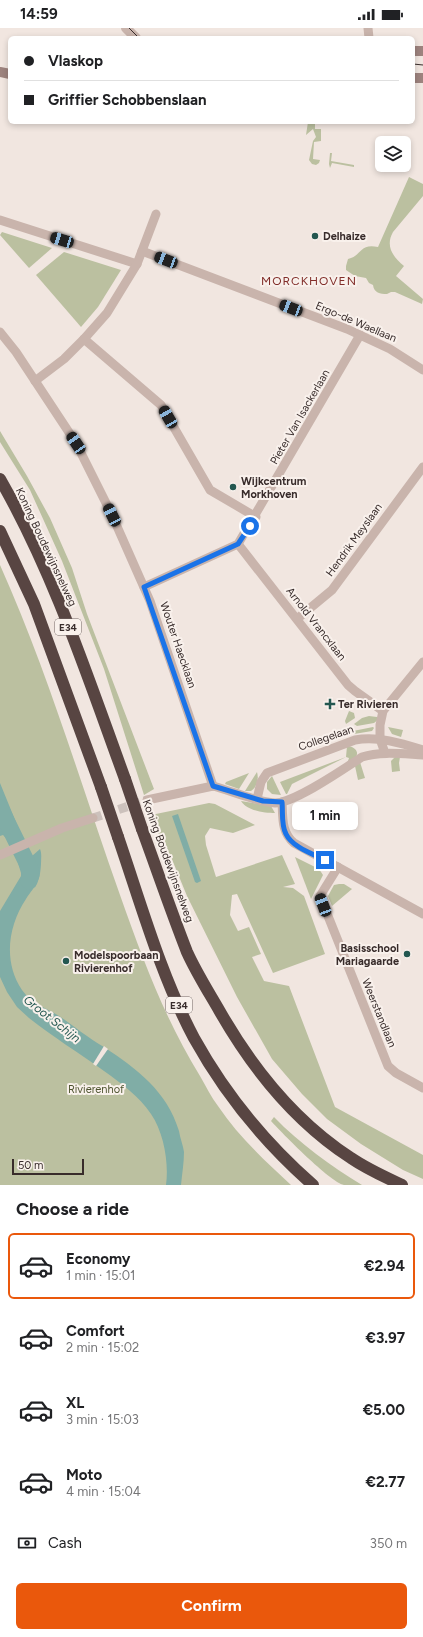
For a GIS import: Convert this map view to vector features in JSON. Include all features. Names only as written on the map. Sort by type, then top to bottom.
[{"type":"highway","name":"Koning Boudewijnsnelweg","points":[[0,479],[26,527],[56,596],[188,952],[201,981],[231,1032],[279,1097],[306,1124],[351,1158],[402,1185]]},
{"type":"highway","name":"E34","points":[[0,531],[34,604],[101,787],[171,989],[194,1038],[211,1067],[243,1114],[278,1153],[314,1185]]},
{"type":"street","points":[[126,28],[134,36]]},
{"type":"street","points":[[36,381],[64,359],[107,313],[136,264],[156,214]]},
{"type":"street","points":[[0,220],[136,264]]},
{"type":"street","name":"Ergo-de Waellaan","points":[[142,251],[360,335],[390,349],[423,370]]},
{"type":"street","name":"Wouter Haecklaan","points":[[0,332],[36,381],[84,456],[144,587],[213,786]]},
{"type":"street","name":"Pieter Van Isackerlaan","points":[[238,544],[256,516],[360,335]]},
{"type":"street","points":[[84,339],[161,405],[210,490],[256,516]]},
{"type":"street","name":"Hendrik Meyslaan","points":[[297,619],[332,590],[423,467]]},
{"type":"street","points":[[144,587],[238,544]]},
{"type":"street","name":"Arnold Vrancxlaan","points":[[238,544],[348,684],[355,691],[383,711]]},
{"type":"street","points":[[385,753],[380,739],[380,725],[383,711],[423,662]]},
{"type":"street","name":"Collegelaan","points":[[257,799],[263,777],[272,770],[355,740],[370,738],[380,739],[423,750]]},
{"type":"street","points":[[147,800],[213,786],[269,802],[282,802],[325,781],[362,757],[385,753],[423,755]]},
{"type":"street","points":[[282,802],[284,828],[289,839],[299,846],[423,914]]},
{"type":"street","points":[[1,855],[62,828],[93,818]]},
{"type":"street","name":"Weerstandlaan","points":[[338,867],[320,896],[322,902],[388,1066],[396,1073],[423,1088]]},
{"type":"green space","points":[[308,124],[315,124],[315,129],[321,129],[321,141],[314,142],[313,159],[320,160],[316,165],[312,164],[309,160],[313,141],[316,137],[313,129],[306,135]]},
{"type":"green space","points":[[330,153],[332,153],[331,161],[354,165],[354,167],[332,163],[330,168]]},
{"type":"green space","points":[[409,177],[423,184],[423,196],[393,232],[390,247],[391,251],[404,266],[396,276],[423,299],[422,304],[395,292],[382,294],[375,290],[373,285],[369,283],[366,278],[355,276],[346,270],[348,259],[356,255],[364,248],[372,246],[378,247]]},
{"type":"green space","points":[[2,232],[52,248],[29,268],[0,235]]},
{"type":"green space","points":[[64,252],[121,270],[98,307],[81,327],[36,275]]},
{"type":"green space","points":[[0,431],[50,518],[72,568],[87,614],[154,789],[144,795],[104,669],[62,561],[30,490],[0,442]]},
{"type":"green space","name":"Rivierenhof","points":[[0,565],[34,646],[129,919],[155,988],[165,1010],[187,1054],[213,1099],[234,1128],[252,1148],[291,1185],[0,1185]]},
{"type":"green space","points":[[349,711],[354,713],[355,718],[346,724],[345,721]]},
{"type":"green space","points":[[369,716],[377,717],[379,719],[374,723],[357,726],[354,724],[362,718]]},
{"type":"green space","points":[[388,727],[403,730],[401,737],[392,734]]},
{"type":"green space","points":[[374,728],[372,731],[354,734],[353,731]]},
{"type":"green space","points":[[347,746],[356,750],[356,757],[347,764],[349,758],[346,757]]},
{"type":"green space","points":[[346,757],[292,784],[287,794],[280,782]]},
{"type":"green space","points":[[395,757],[400,757],[400,771],[392,772],[391,761]]},
{"type":"green space","points":[[360,762],[365,778],[358,780],[355,766]]},
{"type":"green space","points":[[257,772],[258,780],[255,787],[251,791],[245,791]]},
{"type":"green space","points":[[249,773],[239,789],[225,784],[226,782]]},
{"type":"green space","points":[[272,776],[281,795],[272,794],[267,789],[267,782]]},
{"type":"green space","points":[[241,801],[271,806],[275,813],[261,812],[252,809],[247,807]]},
{"type":"green space","points":[[209,803],[215,804],[255,825],[233,833],[210,828],[205,836],[206,845],[216,877],[282,855],[295,884],[283,887],[293,888],[304,896],[325,954],[273,973],[237,894],[232,895],[230,915],[238,931],[249,927],[261,954],[252,957],[264,981],[289,986],[335,1107],[423,1155],[423,1179],[403,1170],[361,1144],[327,1119],[302,1094],[272,1059],[237,997],[187,896],[171,857],[154,825],[151,815]]},
{"type":"green space","points":[[295,857],[319,869],[323,875],[311,899]]},
{"type":"green space","points":[[344,884],[352,889],[332,906],[328,896],[334,885]]},
{"type":"green space","points":[[274,1117],[316,1154],[362,1185],[344,1185],[337,1182],[285,1136],[271,1121]]},
{"type":"water","points":[[0,783],[20,832],[6,838],[3,835],[0,836]]},
{"type":"water","points":[[178,814],[201,881],[197,883],[195,882],[172,816]]},
{"type":"water","name":"Groot Schijn","points":[[40,849],[41,864],[38,879],[20,910],[12,932],[10,956],[16,979],[26,995],[128,1064],[149,1082],[159,1093],[174,1117],[183,1147],[184,1156],[181,1185],[166,1185],[167,1167],[162,1139],[156,1122],[141,1102],[130,1091],[95,1064],[29,1018],[17,1007],[7,992],[0,977],[0,911],[21,876],[18,863],[32,856]]},
{"type":"pier","points":[[104,1046],[108,1049],[96,1066],[93,1064]]},
{"type":"waterway","name":"Groot Schijn","points":[[0,808],[30,869],[31,875],[29,881]]},
{"type":"tunnel","points":[[93,818],[147,800]]},
{"type":"tram line","points":[[129,28],[137,36]]},
{"type":"tram line","points":[[415,64],[423,65]]},
{"type":"place","name":"Delhaize","points":[[315,236]]},
{"type":"place","name":"Wijkcentrum Morkhoven","points":[[233,487]]},
{"type":"place","name":"Ter Rivieren","points":[[330,704]]},
{"type":"place","name":"Basisschool Mariagaarde","points":[[407,954]]},
{"type":"place","name":"Modelspoorbaan Rivierenhof","points":[[66,961]]},
{"type":"district","name":"MORCKHOVEN","points":[[309,281]]},
{"type":"route","points":[[250,526],[238,544],[144,587],[213,786],[263,801],[275,803],[282,802],[284,828],[289,839],[325,860]]}]
